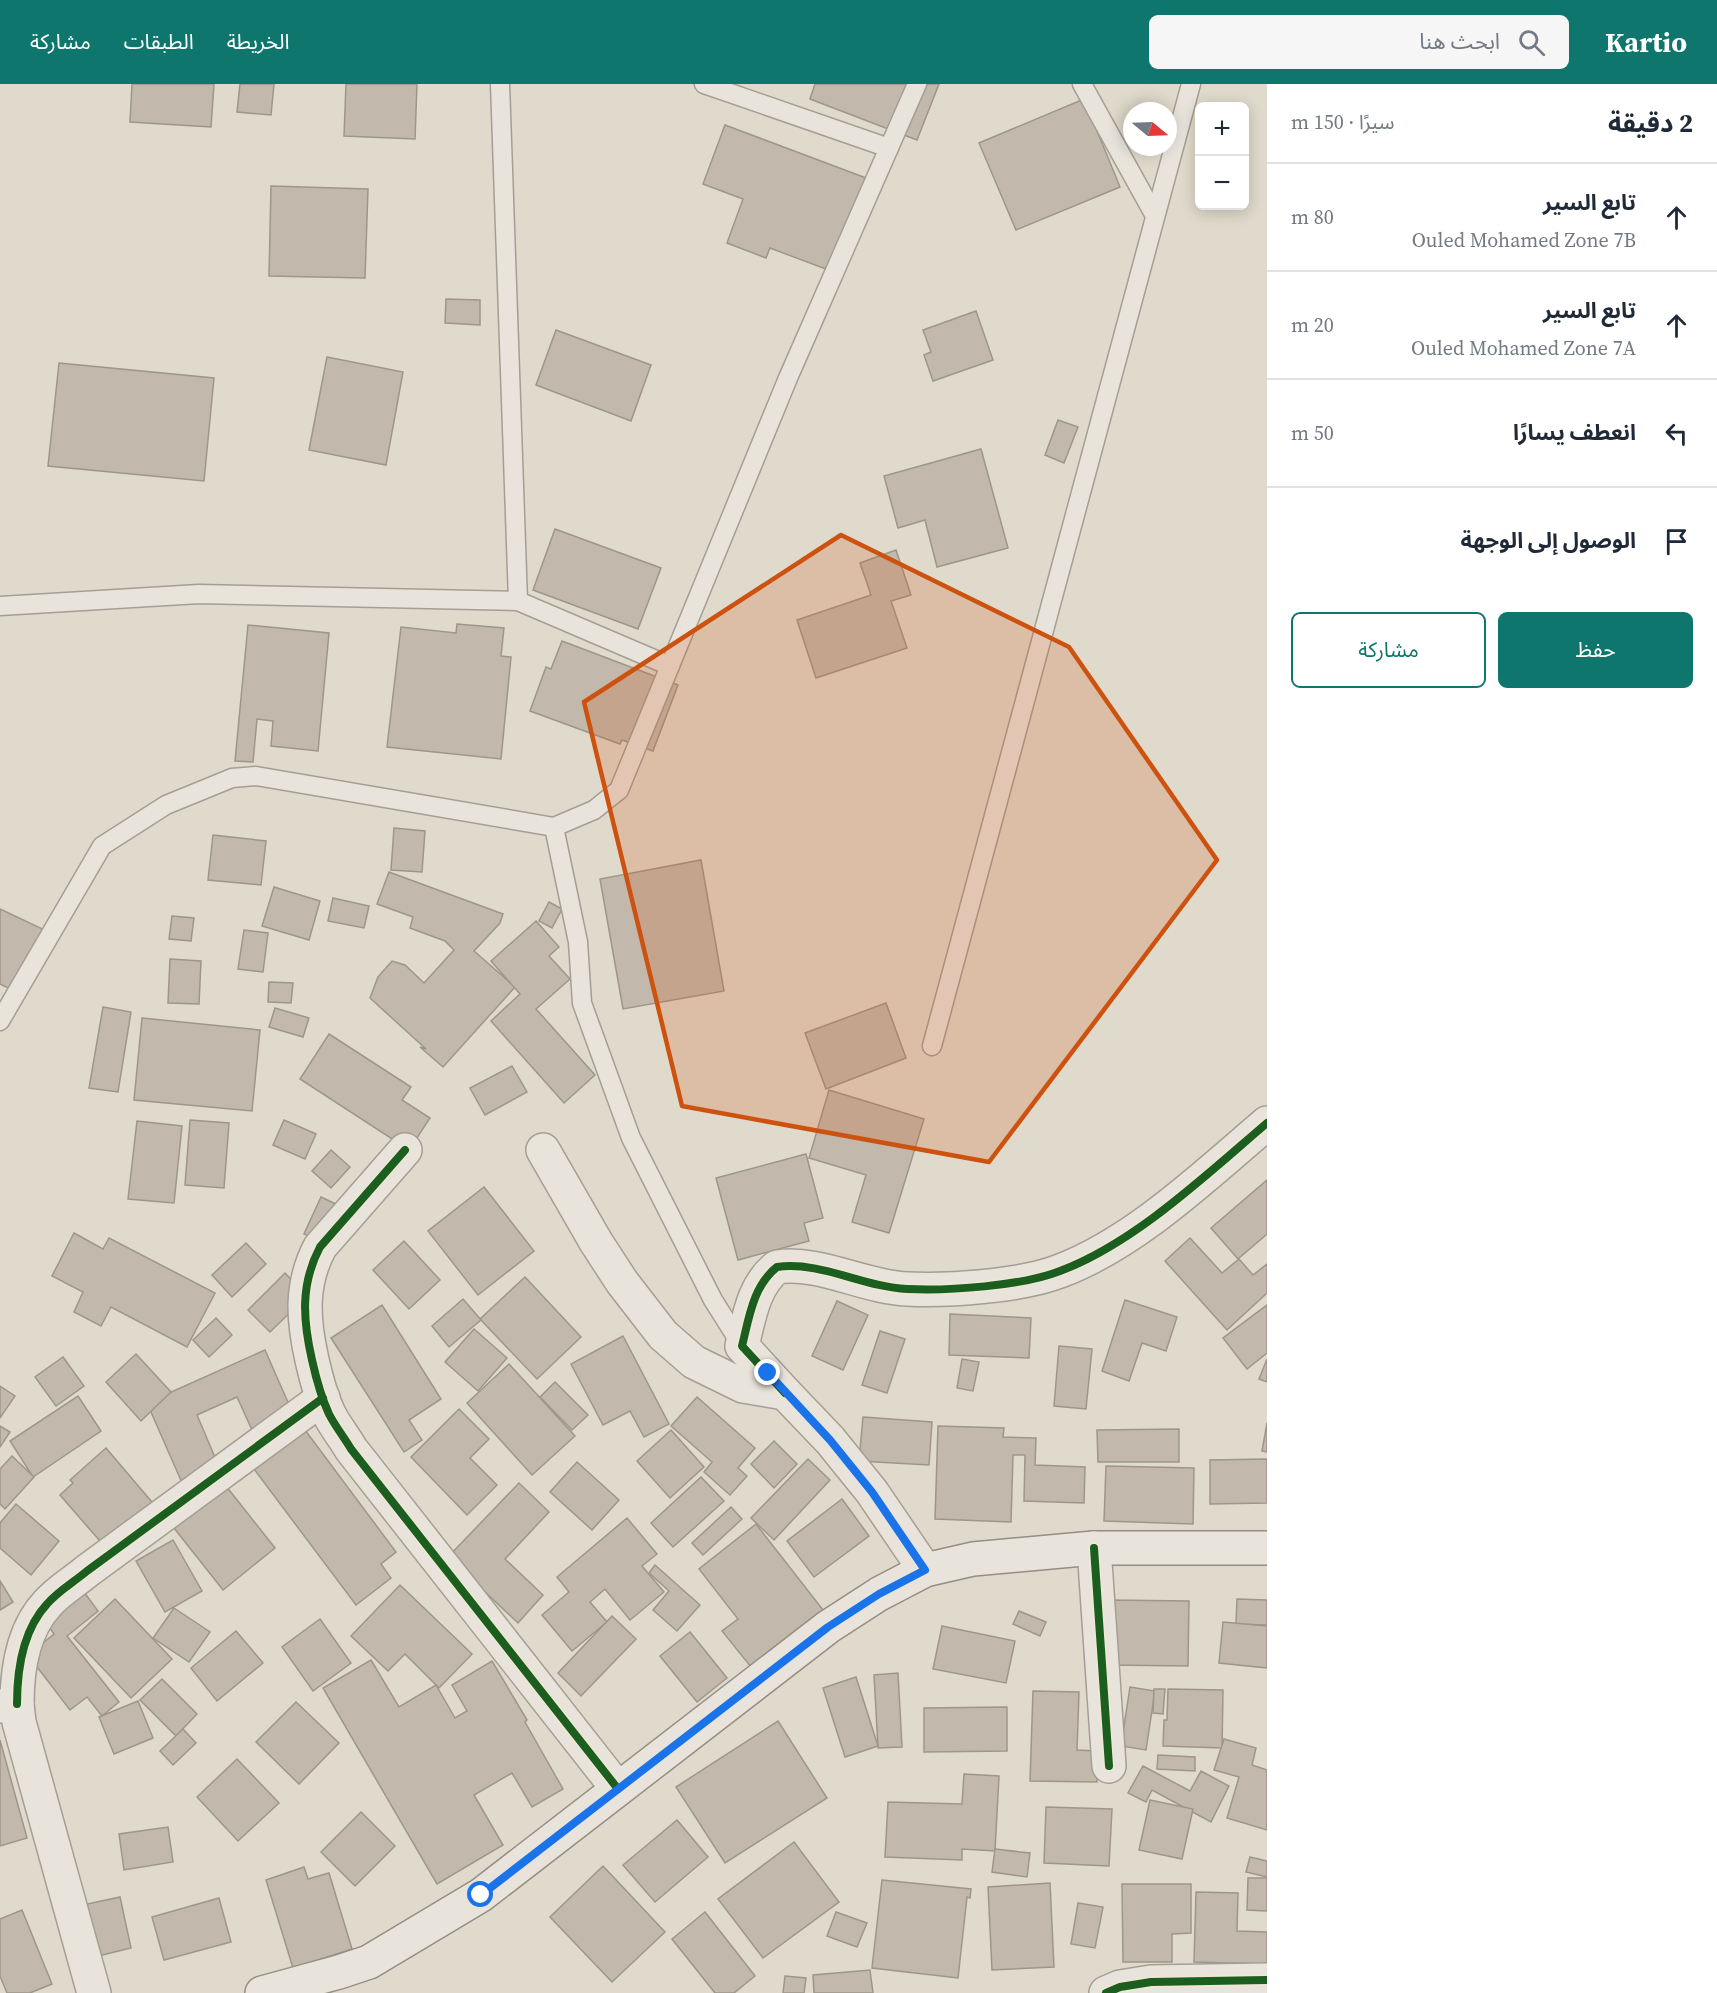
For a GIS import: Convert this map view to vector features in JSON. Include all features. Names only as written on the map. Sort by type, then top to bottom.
[{"type":"street","points":[[925,1570],[872,1492],[830,1440],[742,1346],[756,1294],[766,1277],[777,1267],[812,1269],[902,1288],[921,1289],[1018,1281],[1058,1272],[1115,1243],[1172,1204],[1267,1123]]},
{"type":"street","points":[[405,1150],[320,1247],[311,1264],[306,1290],[306,1336],[322,1398],[329,1414],[351,1449],[618,1789]]},
{"type":"street","points":[[543,1150],[596,1242],[622,1282],[663,1335],[694,1362],[743,1386],[785,1393]]},
{"type":"street","points":[[94,1993],[19,1722],[8,1705],[17,1681],[25,1644],[36,1617],[49,1602],[87,1571],[322,1398]]},
{"type":"street","points":[[1094,1548],[1109,1766]]},
{"type":"street","points":[[262,1993],[369,1962],[481,1895],[828,1627],[879,1594],[925,1570],[973,1558],[1094,1548],[1267,1548]]},
{"type":"street","points":[[1107,1993],[1120,1987],[1151,1982],[1267,1980]]},
{"type":"lane","points":[[500,84],[518,601]]},
{"type":"lane","points":[[704,84],[889,148]]},
{"type":"lane","points":[[0,1021],[102,846],[166,805],[232,778],[256,776],[554,827],[594,810],[619,790],[788,378],[916,84]]},
{"type":"lane","points":[[1082,84],[1155,216]]},
{"type":"lane","points":[[932,1046],[1191,84]]},
{"type":"lane","points":[[0,606],[199,594],[518,601],[670,666]]},
{"type":"lane","points":[[554,827],[578,942],[582,1003],[632,1138],[713,1300],[742,1346]]},
{"type":"highlighted area","points":[[841,535],[1069,647],[1217,860],[989,1162],[682,1106],[584,702]]},
{"type":"building","points":[[132,84],[214,84],[211,127],[130,122]]},
{"type":"building","points":[[240,84],[274,84],[271,115],[237,112]]},
{"type":"building","points":[[346,84],[417,84],[415,139],[344,136]]},
{"type":"building","points":[[815,84],[939,84],[917,140],[810,99]]},
{"type":"building","points":[[1084,99],[1120,187],[1016,230],[979,143]]},
{"type":"building","points":[[725,125],[874,181],[839,274],[770,248],[766,258],[727,243],[743,199],[703,184]]},
{"type":"building","points":[[271,186],[368,189],[365,278],[269,276]]},
{"type":"building","points":[[446,299],[480,300],[480,325],[445,323]]},
{"type":"building","points":[[976,311],[993,360],[933,381],[924,355],[931,352],[923,330]]},
{"type":"building","points":[[556,330],[651,365],[631,421],[536,385]]},
{"type":"building","points":[[327,357],[403,372],[386,465],[309,450]]},
{"type":"building","points":[[59,363],[214,378],[204,481],[48,466]]},
{"type":"building","points":[[1058,420],[1078,427],[1064,463],[1045,455]]},
{"type":"building","points":[[981,449],[1008,548],[937,567],[925,520],[898,528],[884,476]]},
{"type":"building","points":[[555,529],[661,568],[638,629],[533,590]]},
{"type":"building","points":[[896,550],[911,595],[891,601],[907,648],[816,678],[797,620],[871,595],[860,563]]},
{"type":"building","points":[[457,624],[504,628],[501,656],[511,657],[501,759],[387,747],[401,627],[456,633]]},
{"type":"building","points":[[248,625],[329,633],[318,751],[271,746],[273,721],[257,719],[253,762],[235,761]]},
{"type":"building","points":[[562,641],[678,685],[653,751],[622,740],[620,744],[530,711],[546,667],[551,669]]},
{"type":"building","points":[[394,828],[425,831],[422,872],[391,870]]},
{"type":"building","points":[[213,835],[266,841],[261,885],[208,880]]},
{"type":"building","points":[[701,860],[724,991],[623,1009],[600,879]]},
{"type":"building","points":[[389,872],[503,914],[500,923],[474,951],[515,987],[443,1067],[370,998],[378,977],[392,961],[405,965],[424,983],[454,950],[445,941],[410,928],[413,917],[377,904]]},
{"type":"building","points":[[274,887],[320,901],[309,940],[262,926]]},
{"type":"building","points":[[333,898],[369,906],[364,928],[328,921]]},
{"type":"building","points":[[549,902],[562,909],[552,928],[539,921]]},
{"type":"building","points":[[0,909],[51,933],[22,995],[0,984]]},
{"type":"building","points":[[172,916],[194,918],[191,941],[169,939]]},
{"type":"building","points":[[536,921],[559,947],[549,956],[570,979],[536,1009],[595,1075],[564,1103],[491,1021],[520,994],[491,961]]},
{"type":"building","points":[[244,930],[268,933],[263,972],[238,969]]},
{"type":"building","points":[[170,959],[201,961],[199,1004],[168,1003]]},
{"type":"building","points":[[269,982],[293,983],[291,1003],[268,1002]]},
{"type":"building","points":[[886,1003],[906,1058],[826,1089],[805,1033]]},
{"type":"building","points":[[103,1007],[131,1012],[118,1092],[89,1088]]},
{"type":"building","points":[[275,1008],[309,1018],[303,1037],[269,1027]]},
{"type":"building","points":[[142,1018],[260,1030],[252,1111],[134,1100]]},
{"type":"building","points":[[329,1034],[411,1087],[402,1100],[430,1118],[409,1150],[300,1079]]},
{"type":"building","points":[[512,1066],[527,1092],[485,1115],[470,1088]]},
{"type":"building","points":[[829,1090],[924,1119],[889,1233],[852,1222],[866,1175],[809,1158]]},
{"type":"building","points":[[190,1120],[229,1123],[224,1188],[185,1185]]},
{"type":"building","points":[[284,1120],[316,1134],[305,1159],[273,1145]]},
{"type":"building","points":[[137,1121],[182,1126],[174,1203],[128,1199]]},
{"type":"building","points":[[331,1150],[350,1167],[331,1188],[312,1171]]},
{"type":"building","points":[[806,1154],[823,1218],[804,1223],[809,1241],[738,1260],[716,1178]]},
{"type":"building","points":[[1267,1180],[1267,1234],[1238,1259],[1211,1228]]},
{"type":"building","points":[[484,1187],[534,1251],[478,1295],[428,1231]]},
{"type":"building","points":[[321,1197],[351,1211],[334,1248],[304,1234]]},
{"type":"building","points":[[74,1233],[103,1249],[109,1238],[215,1293],[187,1347],[111,1307],[101,1326],[74,1312],[83,1292],[52,1276]]},
{"type":"building","points":[[1190,1238],[1222,1273],[1239,1259],[1253,1275],[1267,1264],[1267,1293],[1227,1330],[1165,1261]]},
{"type":"building","points":[[404,1241],[440,1280],[409,1309],[373,1270]]},
{"type":"building","points":[[246,1243],[266,1264],[232,1297],[212,1275]]},
{"type":"building","points":[[285,1273],[307,1296],[270,1332],[248,1310]]},
{"type":"building","points":[[525,1277],[581,1337],[537,1379],[480,1319]]},
{"type":"building","points":[[463,1299],[481,1320],[449,1347],[432,1326]]},
{"type":"building","points":[[1125,1300],[1177,1317],[1166,1351],[1142,1343],[1129,1381],[1102,1371]]},
{"type":"building","points":[[837,1301],[868,1315],[843,1370],[812,1356]]},
{"type":"building","points":[[382,1305],[441,1399],[409,1420],[422,1440],[404,1452],[331,1338]]},
{"type":"building","points":[[1267,1305],[1267,1353],[1247,1369],[1223,1338]]},
{"type":"building","points":[[950,1314],[1031,1318],[1029,1358],[949,1355]]},
{"type":"building","points":[[216,1318],[232,1335],[209,1357],[193,1340]]},
{"type":"building","points":[[474,1329],[507,1358],[478,1391],[445,1362]]},
{"type":"building","points":[[880,1331],[905,1339],[887,1393],[862,1385]]},
{"type":"building","points":[[623,1336],[669,1424],[644,1437],[630,1411],[603,1425],[571,1364]]},
{"type":"building","points":[[1059,1346],[1092,1349],[1086,1409],[1054,1406]]},
{"type":"building","points":[[265,1350],[298,1425],[258,1443],[237,1397],[197,1415],[220,1469],[183,1485],[147,1403]]},
{"type":"building","points":[[136,1354],[171,1392],[141,1421],[106,1382]]},
{"type":"building","points":[[63,1357],[84,1386],[56,1406],[35,1377]]},
{"type":"building","points":[[962,1359],[979,1362],[973,1391],[957,1388]]},
{"type":"building","points":[[1267,1359],[1267,1382],[1259,1379]]},
{"type":"building","points":[[509,1364],[575,1436],[532,1475],[467,1403]]},
{"type":"building","points":[[555,1382],[588,1415],[572,1430],[540,1397]]},
{"type":"building","points":[[0,1386],[15,1396],[0,1418]]},
{"type":"building","points":[[78,1396],[101,1431],[33,1477],[10,1441]]},
{"type":"building","points":[[697,1397],[755,1448],[738,1468],[747,1476],[730,1495],[704,1472],[712,1462],[671,1426]]},
{"type":"building","points":[[459,1409],[489,1439],[470,1458],[497,1485],[467,1515],[411,1457]]},
{"type":"building","points":[[863,1417],[932,1422],[929,1465],[859,1461]]},
{"type":"building","points":[[1267,1423],[1267,1452],[1262,1451]]},
{"type":"building","points":[[0,1426],[10,1432],[0,1447]]},
{"type":"building","points":[[938,1426],[1004,1428],[1003,1437],[1036,1438],[1035,1465],[1085,1467],[1084,1503],[1024,1501],[1025,1455],[1013,1455],[1011,1522],[935,1519]]},
{"type":"building","points":[[1179,1429],[1179,1462],[1098,1462],[1097,1430]]},
{"type":"building","points":[[305,1430],[396,1552],[381,1564],[391,1578],[356,1605],[254,1469]]},
{"type":"building","points":[[671,1430],[704,1467],[670,1498],[637,1461]]},
{"type":"building","points":[[774,1441],[797,1464],[774,1488],[751,1464]]},
{"type":"building","points":[[106,1448],[168,1521],[119,1563],[60,1495],[73,1483],[70,1480]]},
{"type":"building","points":[[12,1456],[34,1477],[5,1509],[0,1504],[0,1469]]},
{"type":"building","points":[[808,1459],[830,1480],[774,1540],[751,1518]]},
{"type":"building","points":[[1267,1459],[1267,1503],[1210,1504],[1210,1460]]},
{"type":"building","points":[[577,1462],[619,1500],[592,1530],[550,1492]]},
{"type":"building","points":[[1106,1466],[1194,1468],[1193,1524],[1104,1521]]},
{"type":"building","points":[[701,1477],[724,1501],[673,1547],[651,1523]]},
{"type":"building","points":[[519,1483],[549,1512],[505,1559],[543,1595],[518,1623],[448,1557]]},
{"type":"building","points":[[226,1486],[275,1548],[223,1590],[174,1528]]},
{"type":"building","points":[[842,1499],[869,1536],[814,1577],[787,1541]]},
{"type":"building","points":[[16,1504],[59,1541],[31,1575],[0,1548],[0,1523]]},
{"type":"building","points":[[731,1507],[742,1519],[703,1555],[692,1543]]},
{"type":"building","points":[[627,1518],[657,1554],[642,1566],[664,1592],[630,1620],[605,1589],[590,1602],[607,1622],[572,1651],[542,1615],[569,1592],[557,1577]]},
{"type":"building","points":[[756,1524],[827,1615],[755,1672],[722,1631],[738,1619],[699,1569]]},
{"type":"building","points":[[173,1540],[202,1591],[165,1612],[136,1561]]},
{"type":"building","points":[[655,1565],[700,1605],[677,1631],[653,1610],[669,1591],[649,1573]]},
{"type":"building","points":[[0,1581],[13,1602],[0,1610]]},
{"type":"building","points":[[400,1585],[472,1654],[439,1688],[405,1654],[388,1671],[351,1636]]},
{"type":"building","points":[[81,1588],[98,1611],[67,1636],[119,1702],[102,1716],[87,1697],[70,1710],[28,1655],[54,1634],[43,1618]]},
{"type":"building","points":[[115,1599],[172,1659],[131,1698],[74,1638]]},
{"type":"building","points":[[1237,1599],[1267,1600],[1267,1625],[1236,1624]]},
{"type":"building","points":[[1108,1600],[1189,1601],[1188,1666],[1107,1665]]},
{"type":"building","points":[[174,1608],[210,1632],[189,1662],[153,1638]]},
{"type":"building","points":[[1019,1611],[1046,1622],[1040,1636],[1013,1624]]},
{"type":"building","points":[[612,1616],[636,1639],[581,1696],[558,1673]]},
{"type":"building","points":[[320,1619],[351,1663],[313,1691],[282,1647]]},
{"type":"building","points":[[1223,1622],[1267,1626],[1267,1668],[1219,1663]]},
{"type":"building","points":[[942,1626],[1015,1641],[1006,1683],[933,1669]]},
{"type":"building","points":[[236,1631],[263,1663],[217,1701],[191,1668]]},
{"type":"building","points":[[690,1632],[727,1678],[697,1702],[660,1656]]},
{"type":"building","points":[[371,1660],[399,1707],[436,1685],[455,1718],[467,1711],[452,1685],[492,1661],[527,1720],[525,1722],[563,1789],[532,1807],[512,1773],[474,1795],[503,1845],[437,1884],[323,1688]]},
{"type":"building","points":[[898,1673],[902,1747],[878,1748],[874,1675]]},
{"type":"building","points":[[856,1677],[878,1746],[845,1757],[823,1688]]},
{"type":"building","points":[[162,1679],[197,1714],[176,1736],[140,1700]]},
{"type":"building","points":[[1130,1687],[1155,1691],[1146,1750],[1121,1746]]},
{"type":"building","points":[[1154,1689],[1165,1689],[1163,1714],[1153,1713]]},
{"type":"building","points":[[1168,1689],[1223,1690],[1222,1748],[1163,1746]]},
{"type":"building","points":[[1033,1691],[1079,1692],[1077,1750],[1098,1751],[1097,1782],[1030,1781]]},
{"type":"building","points":[[138,1701],[153,1738],[114,1754],[99,1717]]},
{"type":"building","points":[[296,1702],[339,1743],[299,1784],[256,1742]]},
{"type":"building","points":[[1007,1707],[1007,1751],[924,1752],[924,1708]]},
{"type":"building","points":[[778,1721],[827,1798],[725,1863],[676,1787]]},
{"type":"building","points":[[183,1729],[196,1743],[173,1765],[160,1751]]},
{"type":"building","points":[[1224,1739],[1256,1748],[1252,1765],[1267,1770],[1267,1830],[1227,1818],[1239,1777],[1214,1770]]},
{"type":"building","points":[[0,1740],[27,1838],[0,1846]]},
{"type":"building","points":[[1158,1755],[1195,1757],[1195,1771],[1157,1769]]},
{"type":"building","points":[[237,1759],[279,1803],[238,1841],[197,1797]]},
{"type":"building","points":[[1143,1766],[1190,1791],[1201,1771],[1229,1786],[1211,1822],[1152,1790],[1146,1802],[1128,1793]]},
{"type":"building","points":[[964,1774],[999,1776],[995,1851],[962,1849],[962,1860],[885,1857],[888,1802],[962,1804]]},
{"type":"building","points":[[1150,1800],[1193,1809],[1182,1859],[1139,1850]]},
{"type":"building","points":[[1046,1807],[1112,1809],[1109,1866],[1044,1863]]},
{"type":"building","points":[[361,1812],[395,1846],[355,1886],[321,1852]]},
{"type":"building","points":[[677,1820],[708,1857],[655,1902],[623,1865]]},
{"type":"building","points":[[168,1827],[173,1862],[124,1870],[119,1834]]},
{"type":"building","points":[[794,1842],[839,1902],[763,1958],[718,1899]]},
{"type":"building","points":[[995,1849],[1030,1853],[1027,1877],[992,1872]]},
{"type":"building","points":[[1250,1857],[1267,1861],[1267,1877],[1246,1872]]},
{"type":"building","points":[[603,1866],[665,1932],[612,1982],[550,1917]]},
{"type":"building","points":[[304,1867],[308,1879],[329,1873],[352,1949],[293,1968],[266,1880]]},
{"type":"building","points":[[1248,1878],[1267,1878],[1267,1911],[1247,1910]]},
{"type":"building","points":[[882,1880],[971,1889],[970,1898],[967,1897],[958,1978],[872,1968]]},
{"type":"building","points":[[1050,1883],[1054,1967],[992,1970],[988,1887]]},
{"type":"building","points":[[1122,1884],[1191,1884],[1191,1933],[1172,1934],[1172,1962],[1123,1962]]},
{"type":"building","points":[[1196,1892],[1238,1893],[1237,1931],[1267,1932],[1267,1964],[1194,1962]]},
{"type":"building","points":[[120,1897],[131,1948],[90,1958],[78,1906]]},
{"type":"building","points":[[219,1898],[231,1942],[164,1960],[152,1917]]},
{"type":"building","points":[[1078,1903],[1103,1907],[1095,1948],[1071,1944]]},
{"type":"building","points":[[22,1910],[52,1984],[30,1993],[7,1993],[0,1976],[0,1919]]},
{"type":"building","points":[[705,1912],[755,1976],[734,1993],[715,1993],[672,1939]]},
{"type":"building","points":[[836,1912],[867,1923],[857,1947],[827,1936]]},
{"type":"building","points":[[870,1970],[873,1993],[814,1993],[813,1975]]},
{"type":"building","points":[[785,1976],[806,1978],[804,1993],[783,1993]]},
{"type":"cycle path","points":[[785,1393],[742,1346],[757,1293],[762,1283],[777,1267],[810,1268],[874,1284],[907,1289],[985,1286],[1044,1276],[1088,1259],[1143,1225],[1195,1185],[1267,1123]]},
{"type":"cycle path","points":[[405,1150],[320,1247],[309,1275],[305,1317],[315,1374],[321,1394],[331,1418],[351,1449],[618,1789]]},
{"type":"cycle path","points":[[17,1704],[18,1677],[27,1638],[39,1614],[51,1599],[323,1398]]},
{"type":"cycle path","points":[[1094,1548],[1109,1766]]},
{"type":"cycle path","points":[[1106,1993],[1120,1987],[1151,1982],[1267,1980]]},
{"type":"route","points":[[481,1895],[828,1627],[879,1594],[925,1570],[872,1492],[830,1440],[768,1373]]}]
